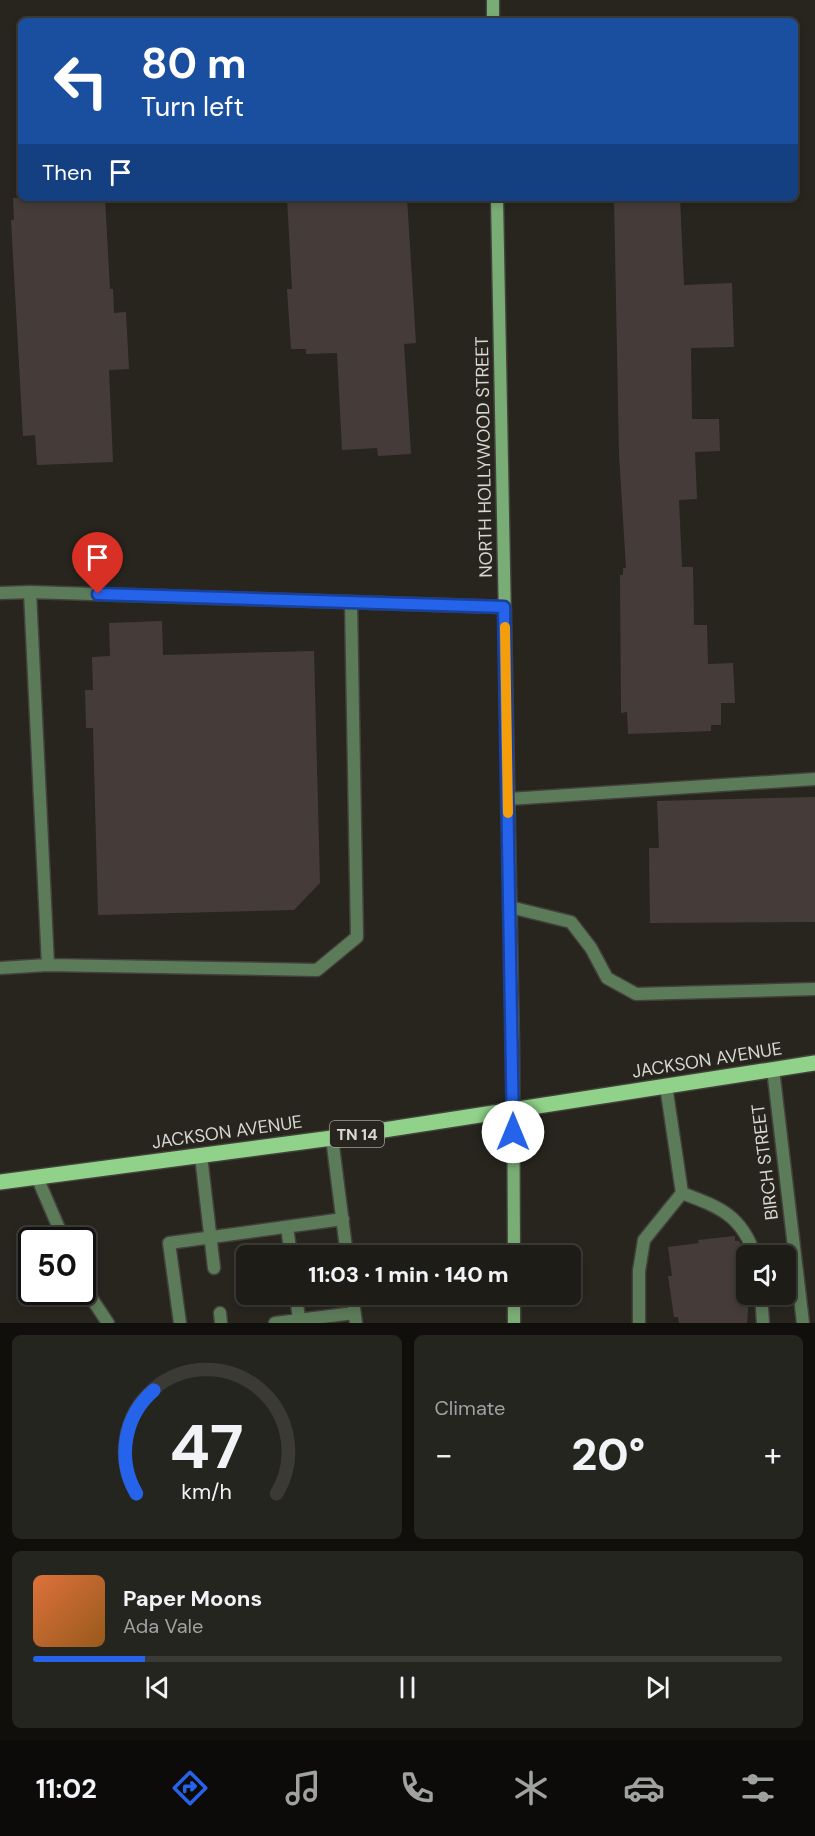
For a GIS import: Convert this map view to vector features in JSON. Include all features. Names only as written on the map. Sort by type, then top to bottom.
[{"type":"main road","points":[[493,0],[494,18]]},
{"type":"main road","name":"NORTH HOLLYWOOD STREET","points":[[497,201],[514,1245]]},
{"type":"main road","name":"JACKSON AVENUE","points":[[0,1182],[332,1138],[815,1063]]},
{"type":"main road","points":[[514,1305],[514,1323]]},
{"type":"street","points":[[0,593],[30,592],[504,607]]},
{"type":"street","points":[[30,592],[48,965]]},
{"type":"street","points":[[0,968],[48,965],[317,970],[357,937],[351,602]]},
{"type":"street","points":[[508,799],[815,779]]},
{"type":"street","points":[[510,907],[571,922],[591,948],[607,978],[636,994],[815,989]]},
{"type":"street","name":"BIRCH STREET","points":[[773,1069],[803,1323]]},
{"type":"street","points":[[639,1323],[639,1271],[644,1240],[681,1193],[666,1086]]},
{"type":"street","points":[[332,1138],[346,1245]]},
{"type":"street","points":[[201,1156],[214,1268]]},
{"type":"street","points":[[36,1177],[58,1227]]},
{"type":"street","points":[[681,1193],[714,1205],[738,1221],[752,1245]]},
{"type":"street","points":[[180,1323],[169,1243],[342,1219]]},
{"type":"street","points":[[287,1227],[289,1245]]},
{"type":"street","points":[[96,1305],[108,1323]]},
{"type":"street","points":[[297,1305],[299,1320]]},
{"type":"street","points":[[762,1305],[764,1323]]},
{"type":"street","points":[[275,1323],[355,1318]]},
{"type":"building","points":[[13,198],[18,198],[18,201],[105,201],[110,289],[113,289],[114,313],[126,312],[129,369],[109,370],[113,462],[37,465],[35,435],[23,436],[11,220],[14,220]]},
{"type":"building","points":[[287,201],[407,201],[416,343],[404,344],[411,454],[378,456],[377,448],[342,450],[337,353],[306,354],[306,349],[291,349],[287,289],[292,289]]},
{"type":"building","points":[[614,201],[680,201],[684,285],[732,283],[734,347],[691,348],[692,419],[719,419],[720,451],[695,452],[697,499],[679,500],[682,567],[693,567],[694,625],[707,625],[708,664],[733,663],[735,703],[721,703],[721,725],[711,725],[711,731],[628,734],[627,712],[621,713],[620,575],[623,575],[623,568],[626,568],[619,454]]},
{"type":"building","points":[[162,621],[163,655],[314,651],[320,883],[294,910],[98,915],[93,728],[86,728],[85,690],[93,690],[92,657],[110,656],[109,623]]},
{"type":"building","points":[[815,797],[815,922],[650,923],[649,848],[659,848],[657,801]]},
{"type":"building","points":[[735,1236],[735,1241],[739,1241],[741,1245],[736,1245],[736,1305],[748,1305],[747,1323],[679,1323],[678,1317],[674,1317],[668,1276],[672,1276],[668,1247],[699,1243],[698,1240]]},
{"type":"slow traffic","points":[[505,627],[508,813]]},
{"type":"route","points":[[98,594],[504,607],[513,1132]]}]
